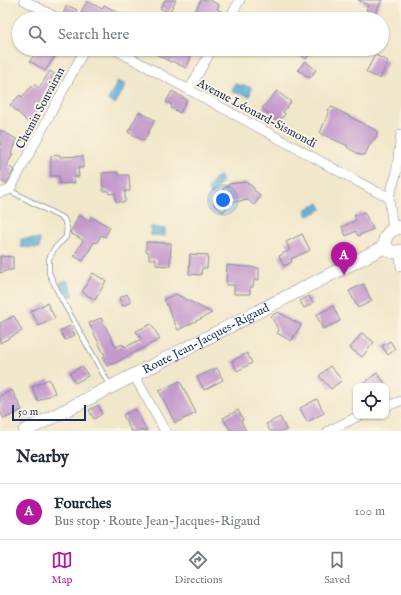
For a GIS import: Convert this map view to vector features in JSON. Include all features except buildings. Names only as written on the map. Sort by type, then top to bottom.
[{"type":"street","points":[[24,0],[46,12]]},
{"type":"street","points":[[233,12],[240,0]]},
{"type":"street","name":"Chemin Souvairan","points":[[9,190],[81,56]]},
{"type":"street","name":"Avenue Léonard-Sismondi","points":[[127,56],[377,192],[389,197]]},
{"type":"street","points":[[190,90],[208,56]]},
{"type":"street","points":[[401,134],[396,175],[389,197],[397,228],[385,237],[386,246],[393,252],[401,251],[401,266]]},
{"type":"street","points":[[0,193],[9,190]]},
{"type":"street","name":"Route Jean-Jacques-Rigaud","points":[[25,431],[386,246]]},
{"type":"street","points":[[134,375],[164,431]]},
{"type":"street","points":[[389,405],[401,401]]},
{"type":"street","points":[[328,431],[353,419]]},
{"type":"lane","points":[[9,190],[64,219],[67,228],[66,237],[54,249],[49,259],[49,273],[110,387]]},
{"type":"water","points":[[118,81],[126,85],[115,104],[108,100]]},
{"type":"water","points":[[234,84],[251,87],[250,96],[232,92]]},
{"type":"water","points":[[219,176],[223,181],[213,195],[211,195],[208,189]]},
{"type":"water","points":[[319,203],[322,209],[308,216],[305,210]]},
{"type":"water","points":[[151,227],[165,229],[165,236],[150,235]]},
{"type":"water","points":[[21,239],[40,239],[39,248],[21,247]]},
{"type":"water","points":[[67,280],[74,295],[67,298],[60,283]]},
{"type":"place","name":"Fourches","points":[[344,275]]}]
